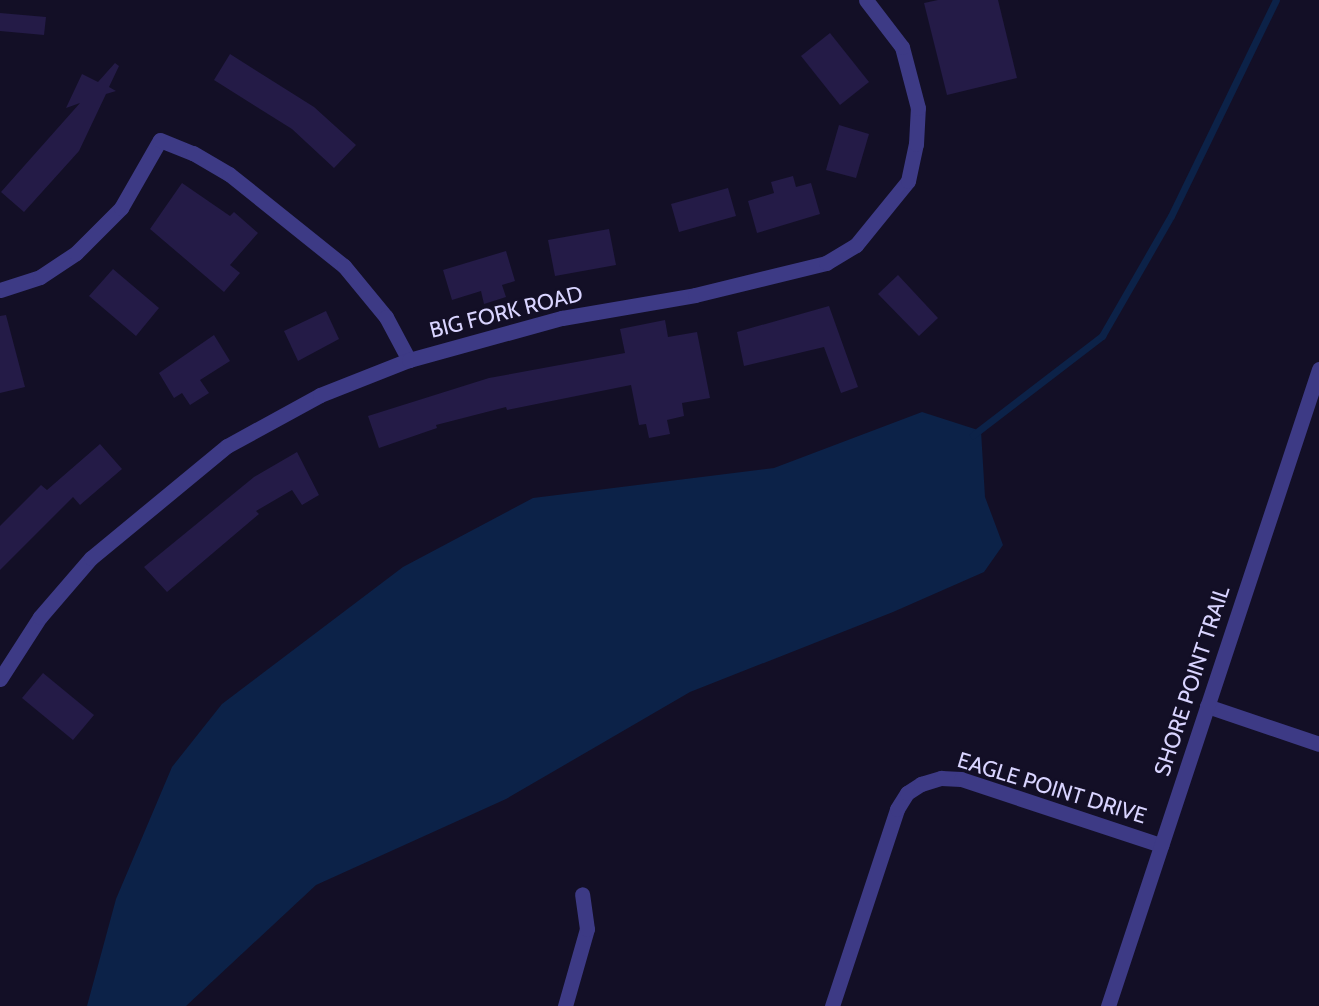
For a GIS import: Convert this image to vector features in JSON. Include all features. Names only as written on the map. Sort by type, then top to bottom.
[{"type":"street","name":"BIG FORK ROAD","points":[[0,679],[40,617],[91,558],[227,446],[320,394],[409,360],[562,318],[695,295],[826,263],[856,245],[908,181],[916,144],[918,108],[902,47],[866,0]]},
{"type":"street","points":[[0,290],[40,277],[76,254],[121,208],[160,140],[193,153],[229,174],[344,266],[386,316],[409,360]]},
{"type":"street","name":"SHORE POINT TRAIL","points":[[1108,1006],[1319,369]]},
{"type":"street","points":[[1207,706],[1319,744]]},
{"type":"street","name":"EAGLE POINT DRIVE","points":[[832,1006],[897,809],[907,793],[921,784],[941,778],[961,779],[1161,845]]},
{"type":"street","points":[[565,1006],[587,929],[582,894]]},
{"type":"water","points":[[922,412],[981,431],[985,497],[1003,545],[984,572],[893,612],[690,692],[506,799],[316,885],[186,1006],[87,1006],[116,899],[172,767],[222,704],[403,567],[533,498],[774,468]]},
{"type":"building","points":[[938,0],[998,0],[1017,78],[947,95],[924,3]]},
{"type":"building","points":[[0,13],[46,17],[44,35],[0,31]]},
{"type":"building","points":[[830,33],[869,82],[840,105],[801,56]]},
{"type":"building","points":[[230,54],[314,107],[356,145],[334,168],[292,129],[214,80]]},
{"type":"building","points":[[115,63],[119,66],[109,87],[116,91],[106,94],[79,151],[24,212],[1,192],[80,103],[66,108],[82,74],[98,82]]},
{"type":"building","points":[[839,125],[869,134],[856,178],[826,170]]},
{"type":"building","points":[[793,176],[796,187],[811,183],[820,214],[757,233],[748,201],[774,193],[771,182]]},
{"type":"building","points":[[182,183],[230,216],[234,212],[258,233],[230,265],[240,273],[224,292],[150,229]]},
{"type":"building","points":[[728,188],[736,216],[679,232],[671,204]]},
{"type":"building","points":[[609,229],[616,265],[555,276],[548,240]]},
{"type":"building","points":[[506,251],[515,281],[502,285],[506,297],[484,304],[481,291],[452,300],[443,270]]},
{"type":"building","points":[[113,269],[159,308],[136,336],[89,296]]},
{"type":"building","points":[[898,275],[938,318],[919,336],[878,294]]},
{"type":"building","points":[[829,306],[858,387],[841,393],[824,347],[744,366],[737,332]]},
{"type":"building","points":[[326,311],[339,339],[298,361],[284,331]]},
{"type":"building","points":[[6,315],[25,387],[0,393],[0,316]]},
{"type":"building","points":[[665,320],[668,337],[697,332],[710,398],[682,403],[684,416],[667,420],[670,434],[649,438],[646,424],[639,425],[631,385],[507,410],[506,407],[436,425],[437,428],[379,448],[368,416],[489,378],[625,353],[620,329]]},
{"type":"building","points":[[214,335],[230,361],[200,380],[209,393],[190,405],[182,393],[174,398],[159,373]]},
{"type":"building","points":[[100,444],[122,469],[80,505],[73,497],[0,570],[0,526],[41,485],[47,490]]},
{"type":"building","points":[[297,452],[319,495],[302,505],[292,490],[256,511],[259,514],[167,592],[144,567],[254,477]]},
{"type":"building","points":[[43,673],[94,715],[73,740],[22,698]]},
{"type":"waterway","points":[[973,435],[1102,336],[1171,216],[1276,0]]}]
